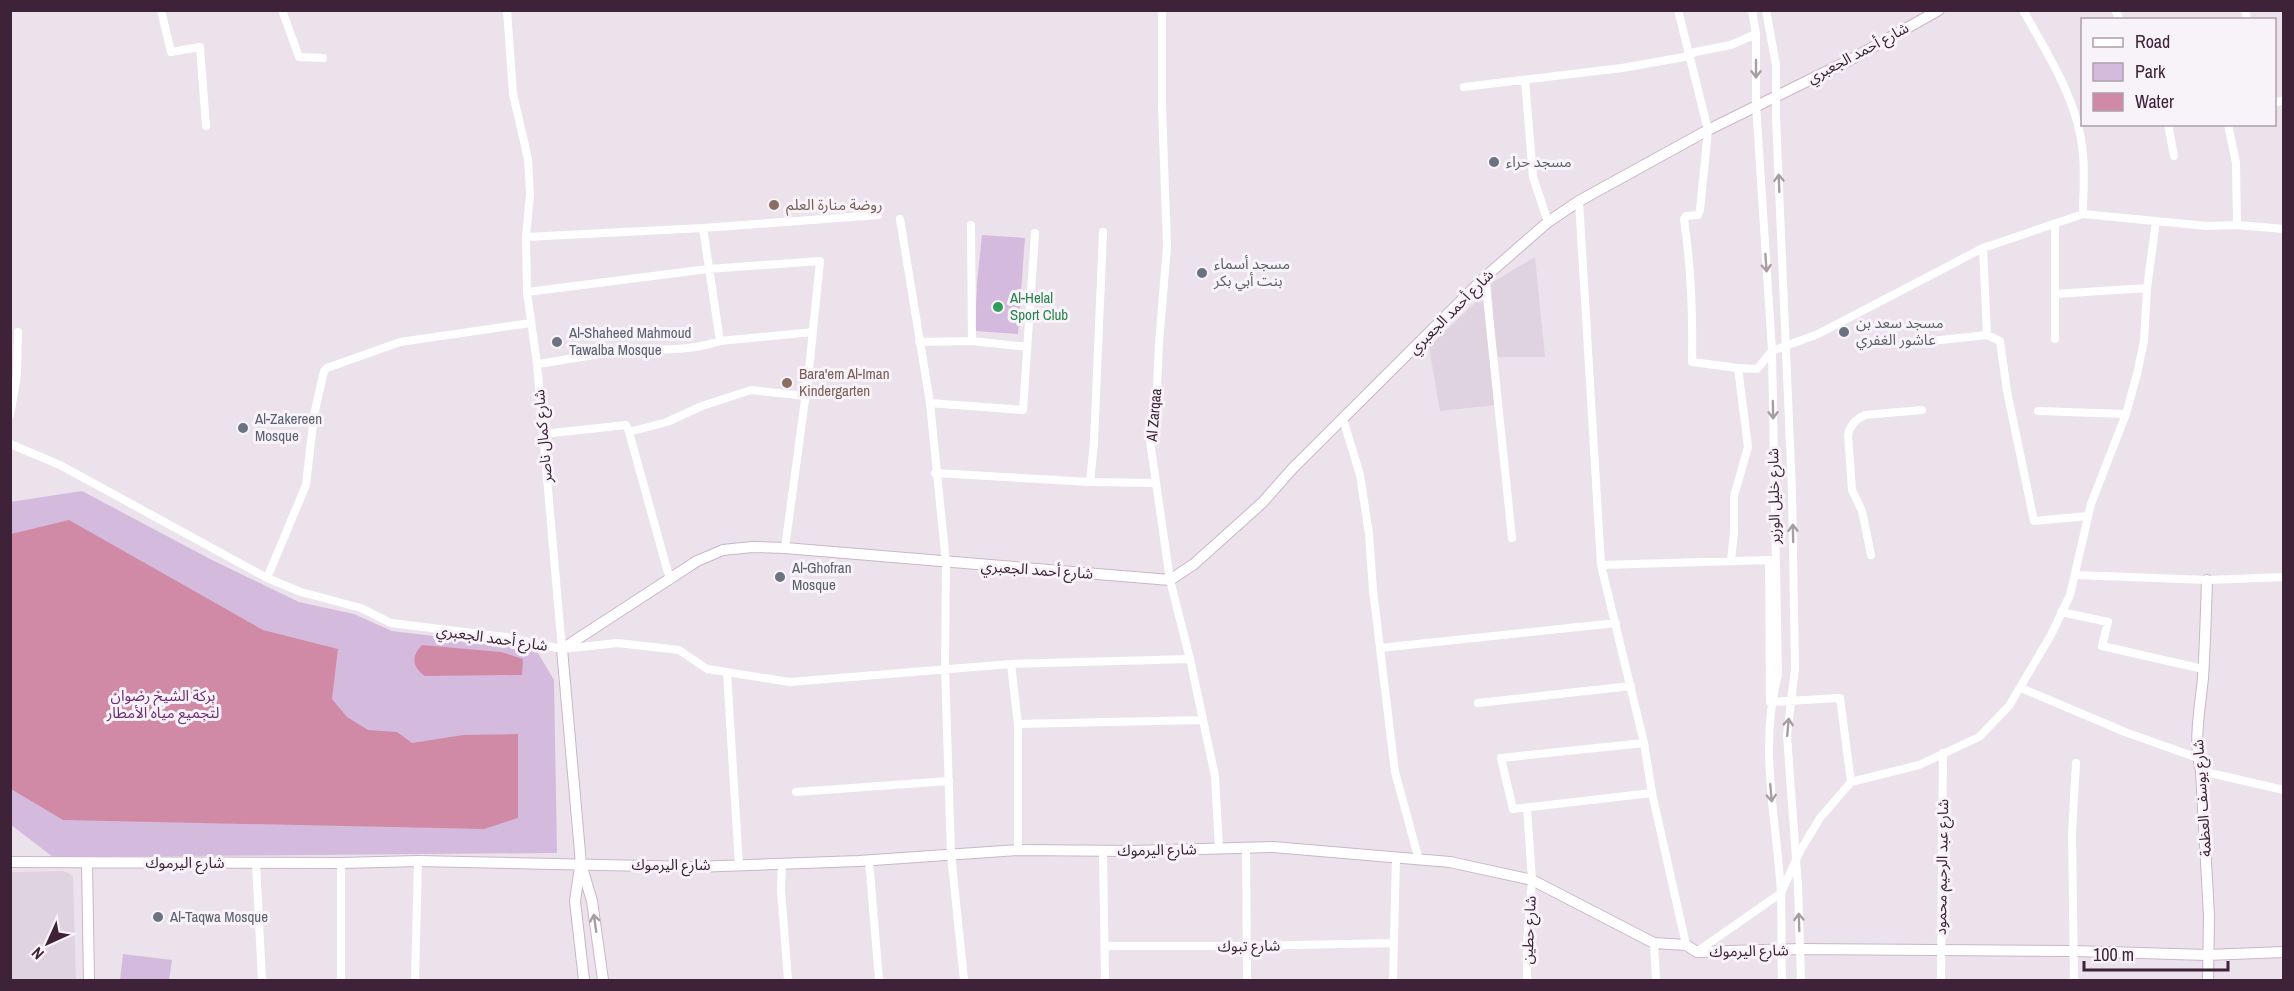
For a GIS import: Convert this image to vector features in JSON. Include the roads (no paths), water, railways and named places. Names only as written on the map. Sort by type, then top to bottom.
[{"type":"street","points":[[161,10],[171,52],[200,47],[206,126]]},
{"type":"street","points":[[282,10],[299,57],[323,58]]},
{"type":"street","name":"شارع كمال ناصر","points":[[507,10],[513,94],[528,159],[530,194],[526,237],[527,292],[537,364],[581,864],[592,901],[603,981]]},
{"type":"street","name":"Al Zarqaa","points":[[1162,10],[1162,107],[1167,247],[1157,388],[1150,441],[1170,580],[1190,659],[1215,776],[1219,849]]},
{"type":"street","points":[[1678,10],[1708,130],[1700,210],[1698,215],[1686,216],[1684,219],[1694,312],[1692,362],[1757,369],[1772,351],[1818,334],[1983,248],[2083,214],[2207,226],[2236,225],[2283,229]]},
{"type":"street","name":"شارع خليل الوزير","points":[[1752,10],[1756,34],[1756,104],[1772,351],[1778,675],[1770,702],[1769,766],[1781,893],[1782,981]]},
{"type":"street","name":"شارع خليل الوزير","points":[[1766,10],[1776,65],[1794,598],[1795,669],[1787,735],[1796,861],[1801,981]]},
{"type":"street","name":"شارع أحمد الجعبري","points":[[10,444],[60,465],[267,578],[301,592],[361,608],[391,623],[506,637],[562,649],[697,561],[723,550],[752,547],[785,548],[1170,580],[1194,564],[1262,503],[1485,277],[1548,222],[1579,201],[1756,104],[1850,60],[1940,10]]},
{"type":"street","points":[[2023,10],[2064,85],[2073,112],[2083,153],[2083,214]]},
{"type":"street","points":[[1464,87],[1622,68],[1690,56],[1695,52],[1731,45],[1756,34]]},
{"type":"street","points":[[1525,80],[1533,177],[1548,222]]},
{"type":"street","points":[[2168,126],[2174,156]]},
{"type":"street","points":[[2228,126],[2235,163],[2236,225]]},
{"type":"street","points":[[1579,201],[1601,565],[1644,743],[1652,793],[1686,945]]},
{"type":"street","points":[[526,237],[704,228],[878,215]]},
{"type":"street","points":[[900,219],[930,403],[935,473],[946,563],[945,668],[951,854],[964,981]]},
{"type":"street","points":[[1697,952],[1781,893],[1820,818],[1851,782],[1918,765],[1979,737],[2009,706],[2038,653],[2051,635],[2070,595],[2088,516],[2126,414],[2144,341],[2147,288],[2156,221]]},
{"type":"street","points":[[2055,224],[2055,339]]},
{"type":"street","points":[[971,225],[972,341]]},
{"type":"street","points":[[704,228],[720,341]]},
{"type":"street","points":[[1090,482],[1095,442],[1103,232]]},
{"type":"street","points":[[930,403],[1023,410],[1035,233]]},
{"type":"street","points":[[1983,248],[1987,335]]},
{"type":"street","points":[[527,292],[708,269],[820,261],[806,396],[785,548]]},
{"type":"street","points":[[1485,277],[1512,538]]},
{"type":"street","points":[[2055,294],[2147,288]]},
{"type":"street","points":[[267,578],[306,485],[314,415],[324,371],[327,368],[400,342],[530,323]]},
{"type":"street","points":[[10,415],[16,375],[18,332]]},
{"type":"street","points":[[537,364],[642,350],[661,351],[710,345],[720,341],[813,332]]},
{"type":"street","points":[[1904,344],[1987,335],[2000,341],[2007,391],[2034,521],[2088,516]]},
{"type":"street","points":[[920,342],[972,341],[1027,347]]},
{"type":"street","points":[[1731,560],[1734,496],[1748,447],[1738,368]]},
{"type":"street","points":[[628,432],[667,422],[702,406],[751,390],[806,396]]},
{"type":"street","points":[[1871,555],[1862,511],[1852,490],[1848,435],[1850,427],[1859,418],[1865,416],[1922,410]]},
{"type":"street","points":[[2038,411],[2126,414]]},
{"type":"street","points":[[1343,419],[1360,475],[1369,534],[1395,772],[1419,860]]},
{"type":"street","points":[[543,434],[626,425],[670,580]]},
{"type":"street","points":[[935,473],[1090,482],[1155,483]]},
{"type":"street","points":[[1601,565],[1769,560],[1770,702],[1840,698],[1851,782]]},
{"type":"street","points":[[2076,575],[2207,580],[2283,577]]},
{"type":"street","name":"شارع يوسف العظمة","points":[[2207,580],[2197,736],[2209,916],[2208,981]]},
{"type":"street","points":[[2061,612],[2108,622],[2102,646],[2203,669]]},
{"type":"street","points":[[1380,648],[1616,623]]},
{"type":"street","points":[[562,649],[618,643],[679,650],[707,669],[790,682],[1011,664],[1190,659]]},
{"type":"street","points":[[1011,664],[1018,723],[1018,850]]},
{"type":"street","points":[[727,673],[739,865]]},
{"type":"street","points":[[1478,703],[1631,686]]},
{"type":"street","points":[[2020,688],[2115,728],[2198,758]]},
{"type":"street","points":[[1018,723],[1202,720]]},
{"type":"street","points":[[1644,743],[1501,758],[1513,809],[1652,793]]},
{"type":"street","name":"شارع عبد الرحيم محمود","points":[[1941,981],[1943,753]]},
{"type":"street","points":[[2074,981],[2072,834],[2076,763]]},
{"type":"street","points":[[2201,771],[2283,790]]},
{"type":"street","points":[[796,792],[949,781]]},
{"type":"street","name":"شارع حطين","points":[[1527,808],[1532,880],[1527,944],[1527,981]]},
{"type":"street","name":"شارع اليرموك","points":[[10,862],[341,863],[418,861],[694,867],[869,860],[1018,850],[1103,851],[1273,847],[1450,862],[1532,880],[1654,944],[1686,945],[1697,952],[1800,949],[1941,952],[2074,951],[2207,955],[2283,952]]},
{"type":"street","points":[[1246,848],[1247,981]]},
{"type":"street","points":[[1103,851],[1105,981]]},
{"type":"street","points":[[1394,981],[1396,858]]},
{"type":"street","points":[[869,860],[879,981]]},
{"type":"street","points":[[415,981],[418,861]]},
{"type":"street","points":[[87,863],[89,981]]},
{"type":"street","points":[[256,863],[262,981]]},
{"type":"street","points":[[341,863],[341,981]]},
{"type":"street","points":[[782,863],[781,891],[788,981]]},
{"type":"street","name":"شارع كمال ناصر","points":[[581,864],[575,901],[584,981]]},
{"type":"street","name":"شارع تبوك","points":[[1105,946],[1394,943]]},
{"type":"street","points":[[1654,944],[1656,981]]},
{"type":"water","name":"بركة الشيخ رضوان لتجميع مياه الأمطار","points":[[69,520],[263,630],[338,649],[332,699],[347,717],[368,730],[397,732],[412,743],[463,735],[518,734],[518,818],[484,829],[63,820],[11,789],[11,534]]},
{"type":"water","points":[[422,645],[501,652],[523,659],[522,675],[425,676],[414,661]]},
{"type":"place","name":"مسجد حراء","points":[[1494,162]]},
{"type":"place","name":"روضة منارة العلم","points":[[774,205]]},
{"type":"place","name":"مسجد أسماء بنت أبي بكر","points":[[1202,273]]},
{"type":"place","name":"Al-Helal Sport Club","points":[[998,307]]},
{"type":"place","name":"مسجد سعد بن عاشور الغفري","points":[[1844,332]]},
{"type":"place","name":"Al-Shaheed Mahmoud Tawalba Mosque","points":[[557,342]]},
{"type":"place","name":"Bara'em Al-Iman Kindergarten","points":[[787,383]]},
{"type":"place","name":"Al-Zakereen Mosque","points":[[243,428]]},
{"type":"place","name":"Al-Ghofran Mosque","points":[[780,577]]},
{"type":"place","name":"Al-Taqwa Mosque","points":[[158,917]]}]
